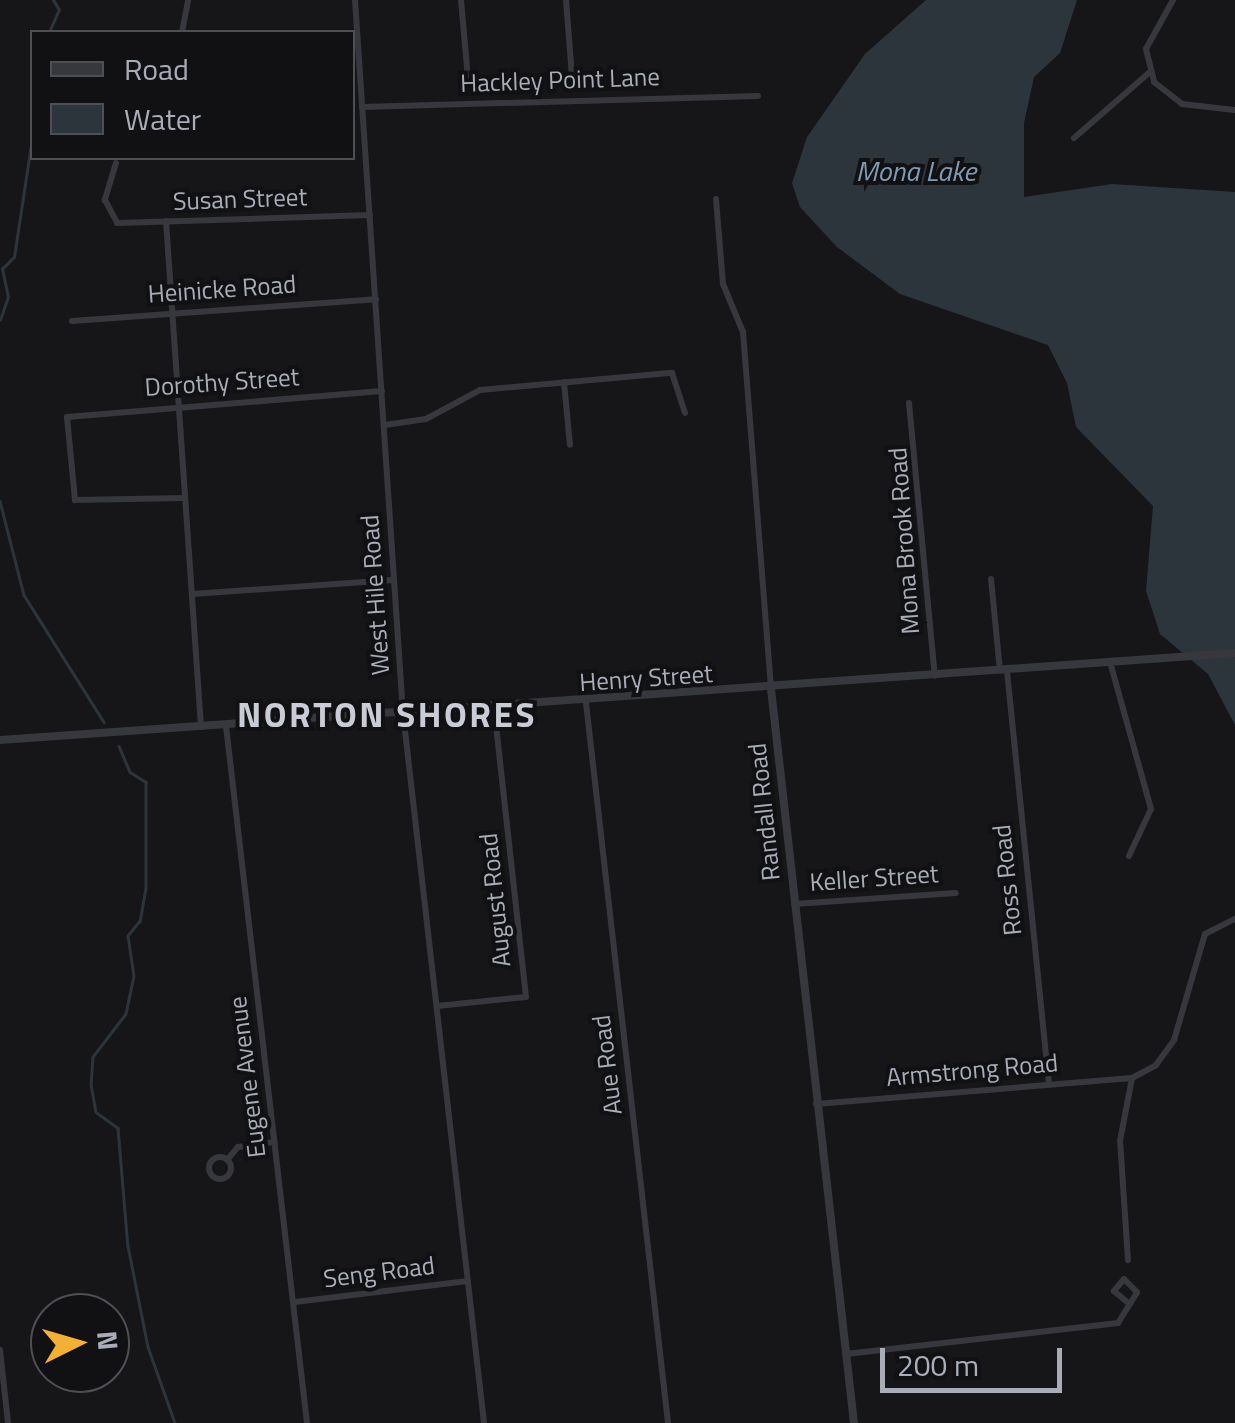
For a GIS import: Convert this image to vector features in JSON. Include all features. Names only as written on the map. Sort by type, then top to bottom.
[{"type":"street","points":[[182,30],[188,0]]},
{"type":"street","name":"West Hile Road","points":[[355,0],[403,713],[484,1423]]},
{"type":"street","points":[[461,0],[468,79]]},
{"type":"street","points":[[566,0],[573,89]]},
{"type":"street","points":[[1173,0],[1148,41],[1150,72],[1160,90],[1182,104],[1235,110]]},
{"type":"street","points":[[1074,138],[1150,72]]},
{"type":"street","name":"Hackley Point Lane","points":[[362,106],[758,96]]},
{"type":"street","name":"Susan Street","points":[[116,163],[106,200],[112,221],[370,215]]},
{"type":"street","name":"Randall Road","points":[[716,199],[723,284],[743,332],[771,690],[854,1423]]},
{"type":"street","points":[[166,221],[202,727]]},
{"type":"street","name":"Heinicke Road","points":[[72,321],[376,299]]},
{"type":"street","points":[[384,425],[426,419],[480,390],[672,373],[682,384],[685,413]]},
{"type":"street","points":[[564,382],[570,444]]},
{"type":"street","name":"Dorothy Street","points":[[184,498],[74,500],[67,417],[382,390]]},
{"type":"street","name":"Mona Brook Road","points":[[909,403],[935,677]]},
{"type":"street","name":"Ross Road","points":[[991,579],[1049,1084]]},
{"type":"street","points":[[192,594],[393,580]]},
{"type":"street","name":"Henry Street","points":[[0,740],[771,690],[1235,653]]},
{"type":"street","points":[[1110,662],[1151,809],[1129,856]]},
{"type":"street","name":"Aue Road","points":[[586,702],[668,1423]]},
{"type":"street","name":"August Road","points":[[436,1006],[526,997],[494,708]]},
{"type":"street","name":"Eugene Avenue","points":[[226,726],[307,1423]]},
{"type":"street","name":"Keller Street","points":[[794,904],[956,892]]},
{"type":"street","points":[[1128,1260],[1120,1140],[1132,1078],[1156,1065],[1174,1040],[1205,934],[1235,919]]},
{"type":"street","name":"Armstrong Road","points":[[816,1104],[1132,1078]]},
{"type":"street","points":[[227,1160],[238,1147],[275,1142]]},
{"type":"street","name":"Seng Road","points":[[295,1302],[468,1281]]},
{"type":"street","points":[[846,1354],[1118,1322],[1126,1302]]},
{"type":"street","points":[[0,1350],[3,1407],[8,1423]]},
{"type":"water","name":"Mona Lake","points":[[926,0],[1077,0],[1060,53],[1034,77],[1024,123],[1024,197],[1112,184],[1235,192],[1235,725],[1208,674],[1160,634],[1146,591],[1153,506],[1076,427],[1067,383],[1048,345],[900,294],[837,247],[800,207],[792,183],[807,137],[865,54]]},
{"type":"waterway","points":[[50,30],[59,10],[53,0]]},
{"type":"waterway","points":[[0,320],[8,297],[2,269],[14,257],[30,151]]},
{"type":"waterway","points":[[0,501],[24,595],[104,722]]},
{"type":"waterway","points":[[119,746],[130,772],[146,782],[146,888],[140,921],[128,936],[134,976],[126,1014],[93,1057],[91,1084],[96,1112],[118,1128],[128,1246],[148,1347],[175,1423]]},
{"type":"district","name":"NORTON SHORES","points":[[387,714]]}]
